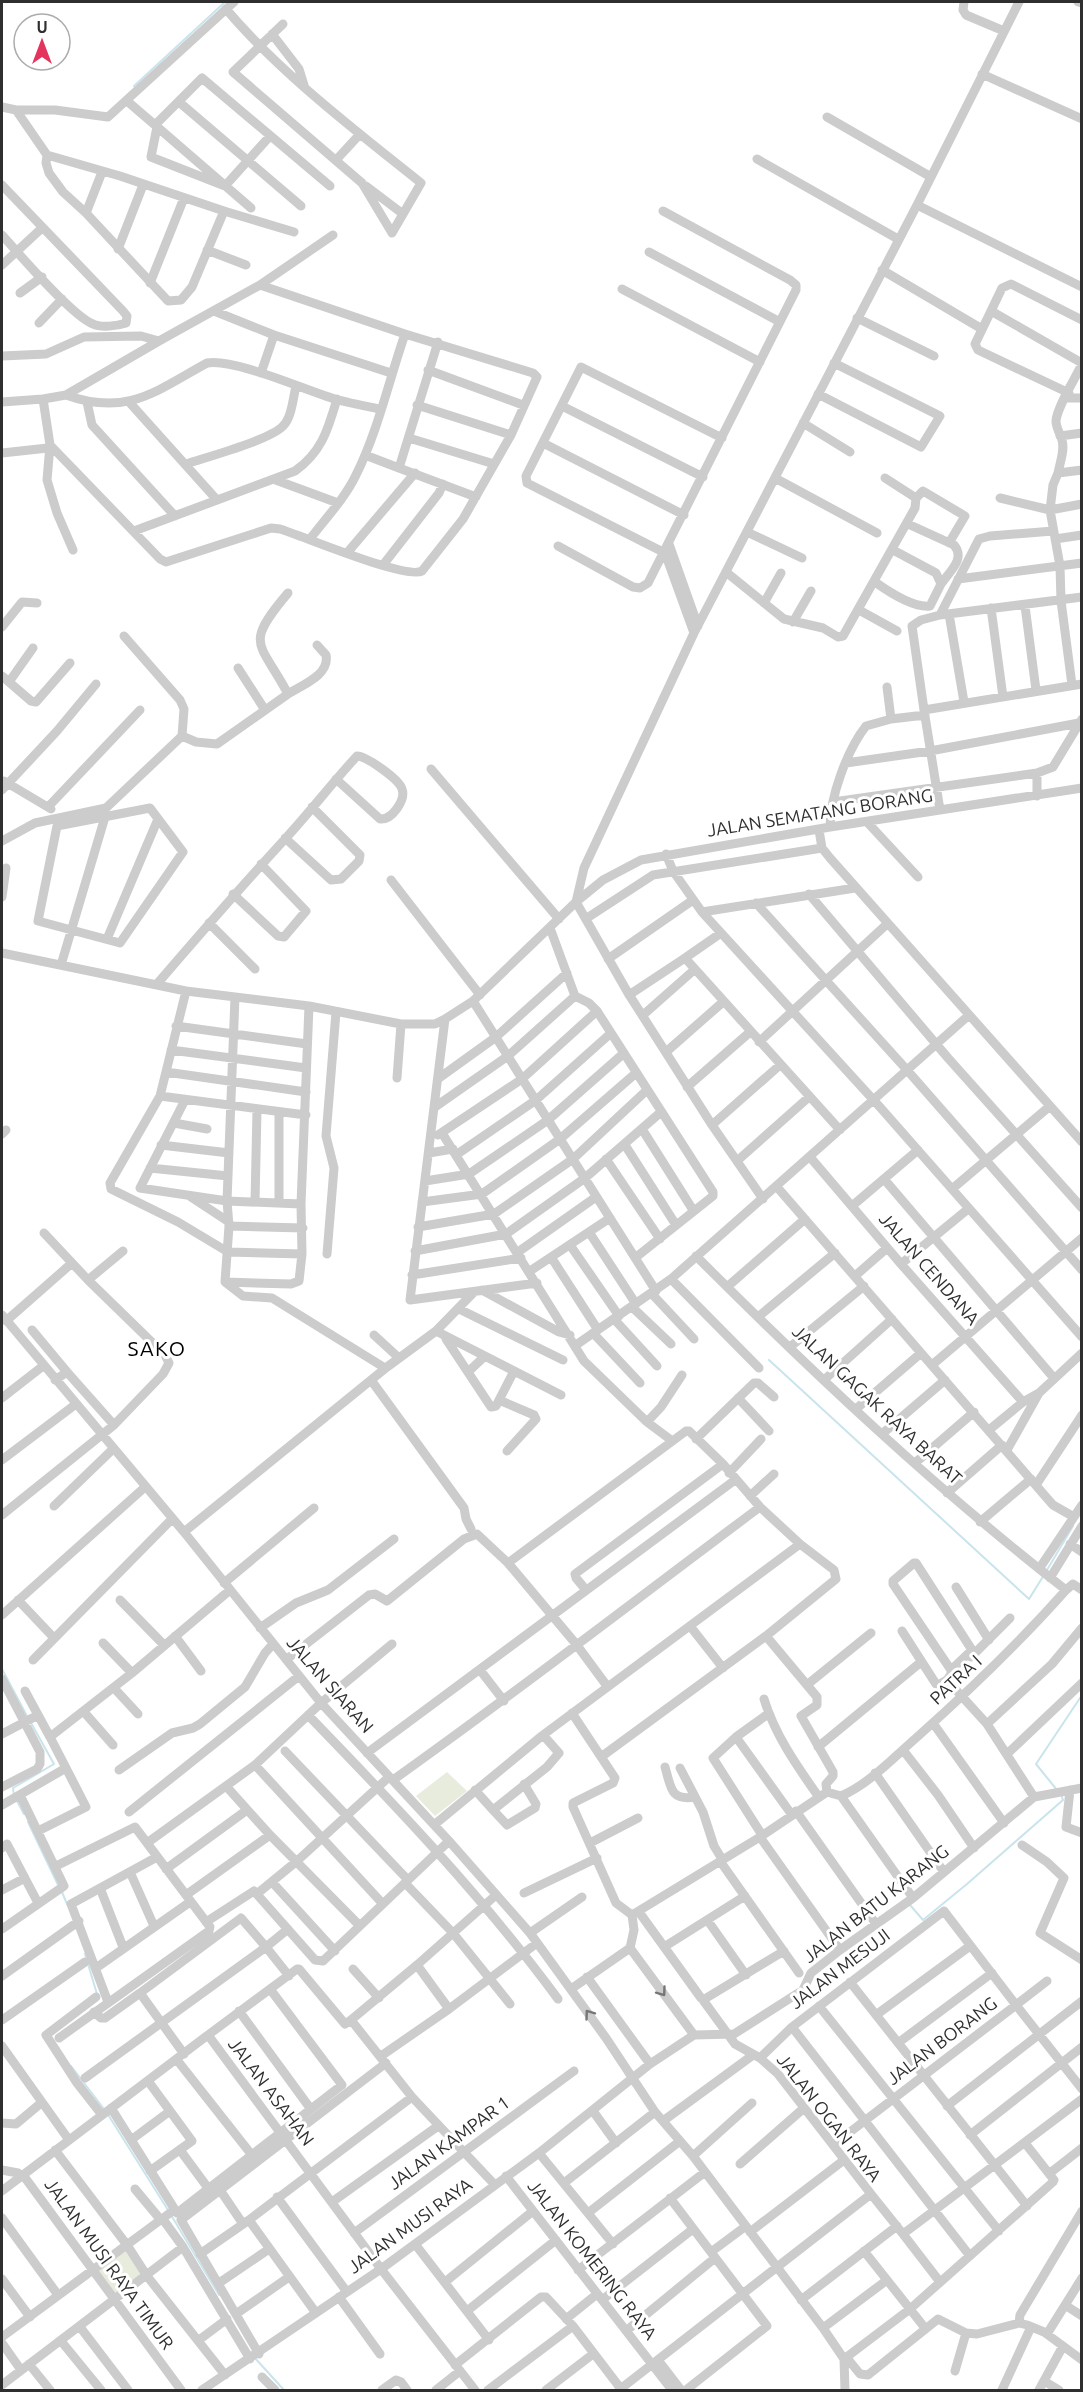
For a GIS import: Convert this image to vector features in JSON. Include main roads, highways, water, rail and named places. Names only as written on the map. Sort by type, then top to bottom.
[{"type":"waterway","points":[[134,86],[225,2]]},
{"type":"waterway","points":[[769,1360],[1029,1599],[1044,1575]]},
{"type":"waterway","points":[[1047,1570],[1073,1526]]},
{"type":"waterway","points":[[2,1669],[28,1718]]},
{"type":"waterway","points":[[1057,1790],[1036,1764],[1082,1695]]},
{"type":"waterway","points":[[14,1796],[13,1788],[54,1764],[31,1723]]},
{"type":"waterway","points":[[910,1905],[923,1920],[1063,1800],[1061,1794]]},
{"type":"waterway","points":[[17,1801],[24,1814]]},
{"type":"waterway","points":[[28,1822],[59,1887]]},
{"type":"waterway","points":[[62,1892],[67,1904]]},
{"type":"waterway","points":[[85,1954],[97,1994]]},
{"type":"waterway","points":[[71,2066],[104,2109]]},
{"type":"waterway","points":[[107,2113],[168,2210]]},
{"type":"waterway","points":[[171,2215],[219,2295]]},
{"type":"waterway","points":[[254,2357],[284,2390]]},
{"type":"district","name":"SAKO","points":[[157,1349]]}]
